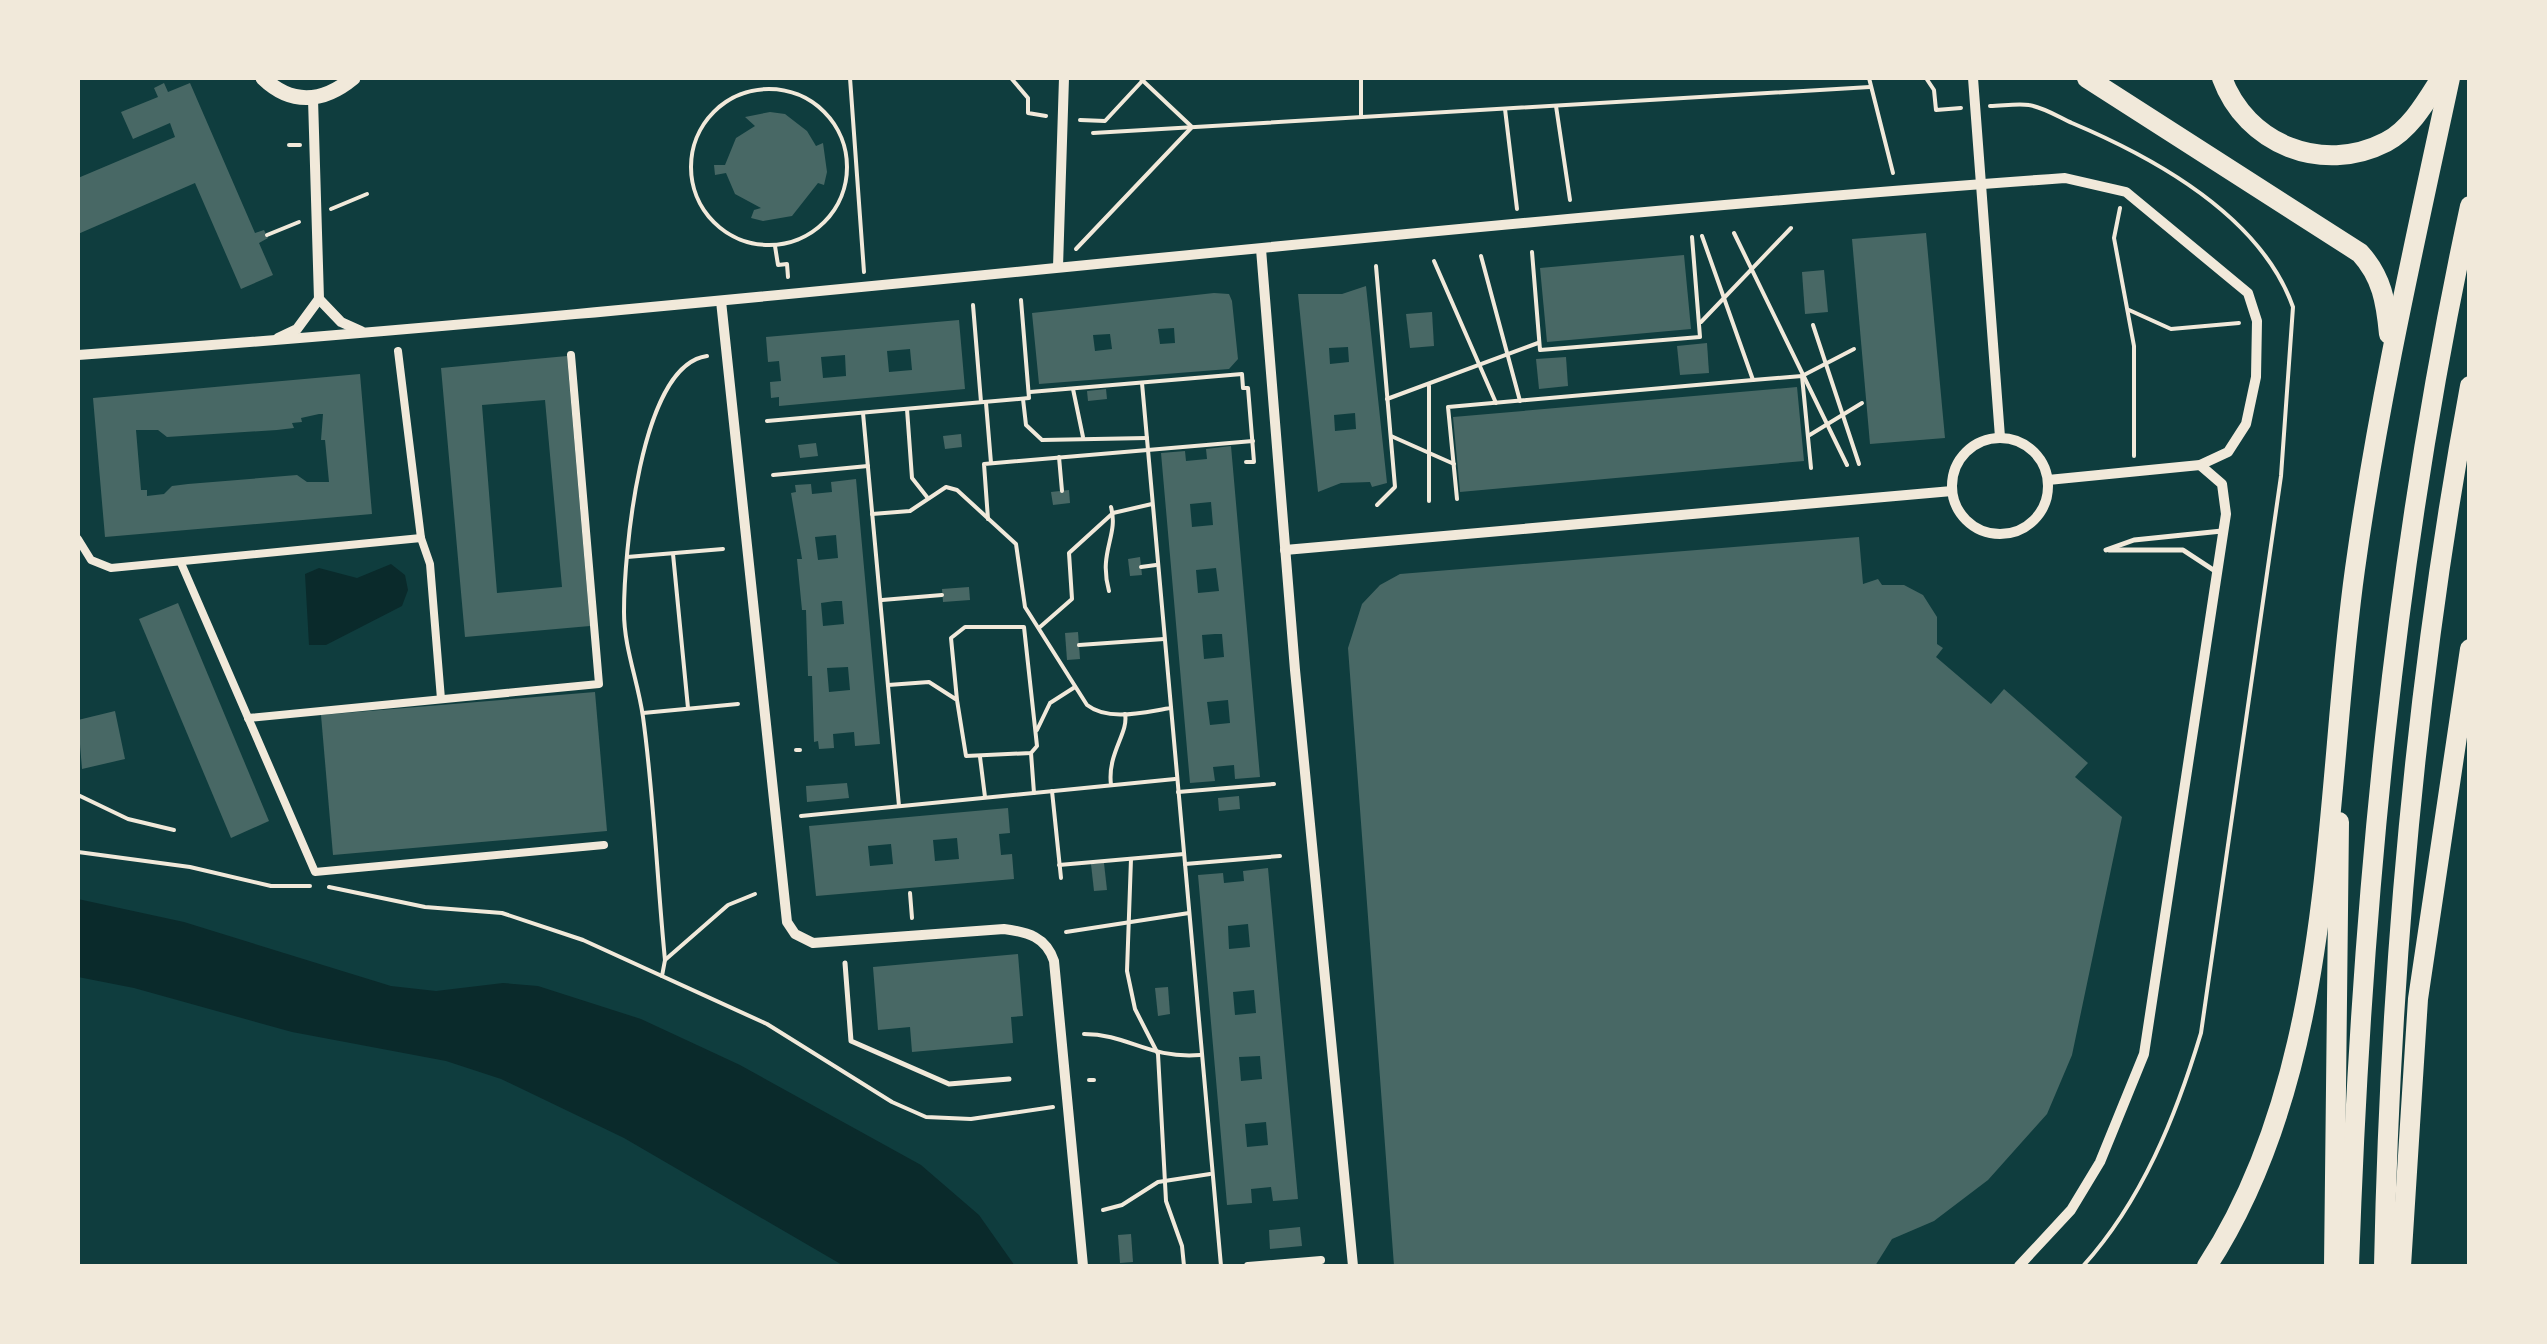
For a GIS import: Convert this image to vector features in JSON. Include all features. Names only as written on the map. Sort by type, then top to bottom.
[{"type":"highway","points":[[2088,78],[2360,253],[2376,270],[2384,292],[2387,374]]},
{"type":"highway","points":[[2222,78],[2234,107],[2260,131],[2286,146],[2338,156],[2389,141],[2410,123],[2441,78]]},
{"type":"highway","points":[[2207,1266],[2264,1151],[2295,1054],[2315,932],[2355,570],[2387,374],[2450,78]]},
{"type":"highway","points":[[2349,1266],[2355,1090],[2395,622],[2436,360],[2470,206]]},
{"type":"highway","points":[[2384,1266],[2407,838],[2438,583],[2470,386]]},
{"type":"highway","points":[[2402,1266],[2418,998],[2470,649]]},
{"type":"highway","points":[[2452,774],[2470,696]]},
{"type":"highway","points":[[2334,1266],[2340,704]]},
{"type":"main road","points":[[263,78],[293,97],[314,99],[336,92],[354,78]]},
{"type":"street","points":[[1058,267],[1064,78]]},
{"type":"street","points":[[1973,78],[2000,437]]},
{"type":"street","points":[[272,342],[297,329],[319,299],[314,99]]},
{"type":"street","points":[[78,355],[272,342],[1058,267],[2066,178],[2126,192],[2248,293],[2256,340],[2256,377],[2246,424],[2228,452],[2200,465],[2048,480]]},
{"type":"street","points":[[1261,249],[1353,1266]]},
{"type":"street","points":[[319,299],[341,322],[364,332]]},
{"type":"street","points":[[721,301],[740,443],[785,915],[796,934],[813,943],[1004,930],[1041,940],[1054,961],[1084,1266]]},
{"type":"street","points":[[398,352],[421,538],[430,564],[441,699]]},
{"type":"street","points":[[248,718],[599,684],[571,355]]},
{"type":"street","points":[[2000,437],[2031,448],[2048,480],[2048,496],[2033,521],[2005,534],[1976,528],[1964,518],[1952,491],[1954,472],[1963,455],[1978,442],[2000,437]]},
{"type":"street","points":[[2019,1266],[2071,1210],[2100,1162],[2144,1054],[2226,514],[2222,484],[2200,465]]},
{"type":"street","points":[[1286,550],[1952,491]]},
{"type":"street","points":[[78,539],[91,560],[111,568],[421,538]]},
{"type":"street","points":[[181,563],[314,872],[604,845]]},
{"type":"street","points":[[1248,1266],[1321,1260]]},
{"type":"lane","points":[[2215,571],[2182,550],[2106,550],[2134,540],[2222,531]]},
{"type":"lane","points":[[845,963],[852,1041],[950,1084],[1008,1079]]},
{"type":"path","points":[[764,78],[764,89]]},
{"type":"path","points":[[850,78],[865,287]]},
{"type":"path","points":[[1140,78],[1192,126]]},
{"type":"path","points":[[1360,78],[1360,117]]},
{"type":"path","points":[[1869,78],[1893,174]]},
{"type":"path","points":[[1926,78],[1934,90],[1936,110],[2029,105],[2121,143],[2182,181],[2262,252],[2285,284],[2293,307],[2281,476],[2201,1033],[2186,1082],[2145,1177],[2084,1266]]},
{"type":"path","points":[[1092,133],[1870,87]]},
{"type":"path","points":[[764,89],[811,101],[834,124],[847,154],[846,186],[831,216],[806,236],[774,245],[727,234],[704,211],[692,180],[693,148],[708,118],[733,98],[764,89]]},
{"type":"path","points":[[1556,106],[1573,221]]},
{"type":"path","points":[[1504,109],[1519,225]]},
{"type":"path","points":[[1058,267],[1192,126]]},
{"type":"path","points":[[847,154],[855,153]]},
{"type":"path","points":[[2120,208],[2114,238],[2134,346],[2135,470]]},
{"type":"path","points":[[1699,324],[1791,228]]},
{"type":"path","points":[[1734,232],[1847,465]]},
{"type":"path","points":[[1702,236],[1753,380]]},
{"type":"path","points":[[1532,252],[1540,350],[1700,337],[1692,237]]},
{"type":"path","points":[[774,245],[778,265],[787,264],[789,294]]},
{"type":"path","points":[[1481,256],[1520,401]]},
{"type":"path","points":[[1434,261],[1496,403]]},
{"type":"path","points":[[1376,266],[1395,487],[1376,506]]},
{"type":"path","points":[[768,421],[1029,398],[1021,300]]},
{"type":"path","points":[[973,305],[992,463]]},
{"type":"path","points":[[2128,310],[2171,330],[2239,323]]},
{"type":"path","points":[[1813,325],[1859,464]]},
{"type":"path","points":[[1388,399],[1539,342]]},
{"type":"path","points":[[1456,498],[1448,407],[1802,376],[1854,350]]},
{"type":"path","points":[[661,978],[665,960],[643,713],[624,615],[626,558],[637,476],[658,411],[683,368],[696,358],[707,356]]},
{"type":"path","points":[[1029,392],[1242,374],[1243,388],[1248,388],[1254,462],[1246,462]]},
{"type":"path","points":[[1802,376],[1810,468]]},
{"type":"path","points":[[1142,383],[1220,1266]]},
{"type":"path","points":[[1429,384],[1429,501]]},
{"type":"path","points":[[1074,389],[1083,438]]},
{"type":"path","points":[[1023,399],[1026,425],[1036,438],[1146,438]]},
{"type":"path","points":[[1808,436],[1862,403]]},
{"type":"path","points":[[907,409],[912,478],[927,497]]},
{"type":"path","points":[[863,413],[899,806]]},
{"type":"path","points":[[1391,436],[1454,464]]},
{"type":"path","points":[[988,518],[984,464],[1253,440]]},
{"type":"path","points":[[1059,457],[1062,490]]},
{"type":"path","points":[[773,475],[868,466]]},
{"type":"path","points":[[872,514],[910,511],[946,487],[957,490],[1016,544],[1020,590],[1038,628],[1096,712],[1125,714],[1171,708]]},
{"type":"path","points":[[1038,628],[1068,607],[1072,599],[1069,553],[1112,510],[1152,504]]},
{"type":"path","points":[[1109,591],[1104,553],[1114,525],[1112,510]]},
{"type":"path","points":[[626,558],[724,549]]},
{"type":"path","points":[[673,554],[688,708]]},
{"type":"path","points":[[1141,567],[1158,565]]},
{"type":"path","points":[[880,600],[942,596]]},
{"type":"path","points":[[1031,753],[966,756],[952,638],[965,627],[1024,626],[1036,734],[1036,746],[1031,753],[1034,793]]},
{"type":"path","points":[[1079,646],[1164,639]]},
{"type":"path","points":[[888,685],[929,682],[957,700]]},
{"type":"path","points":[[1036,734],[1050,704],[1076,687]]},
{"type":"path","points":[[643,713],[738,704]]},
{"type":"path","points":[[1111,785],[1108,764],[1127,723],[1125,714]]},
{"type":"path","points":[[980,757],[985,798]]},
{"type":"path","points":[[801,816],[1177,779]]},
{"type":"path","points":[[1178,792],[1274,784]]},
{"type":"path","points":[[1227,788],[1228,797]]},
{"type":"path","points":[[1052,791],[1061,878]]},
{"type":"path","points":[[78,795],[128,819],[174,830]]},
{"type":"path","points":[[78,852],[190,867],[272,886],[324,886],[425,907],[502,912],[583,940],[768,1024],[892,1102],[926,1117],[971,1119],[1067,1105]]},
{"type":"path","points":[[1060,865],[1184,854]]},
{"type":"path","points":[[1185,864],[1280,856]]},
{"type":"path","points":[[1130,859],[1126,960],[1130,993],[1158,1054],[1166,1201],[1182,1246],[1184,1266]]},
{"type":"path","points":[[910,892],[914,937]]},
{"type":"path","points":[[665,960],[728,905],[755,894]]},
{"type":"path","points":[[1066,932],[1189,913]]},
{"type":"path","points":[[1084,1034],[1110,1035],[1158,1054],[1202,1055]]},
{"type":"path","points":[[1103,1210],[1122,1205],[1166,1180],[1212,1174]]},
{"type":"water","points":[[391,564],[405,575],[408,590],[402,606],[326,645],[309,645],[305,574],[319,568],[357,578]]},
{"type":"water","points":[[78,899],[184,922],[391,986],[436,991],[503,983],[538,986],[641,1019],[740,1065],[921,1165],[979,1215],[1015,1266],[844,1266],[624,1138],[501,1079],[446,1061],[292,1032],[134,988],[78,977]]},
{"type":"building","points":[[164,83],[168,92],[190,83],[255,233],[264,230],[268,238],[259,243],[273,275],[241,289],[195,183],[78,234],[78,178],[175,137],[170,123],[133,139],[121,112],[158,97],[154,88]]},
{"type":"building","points":[[770,112],[785,114],[807,131],[816,146],[823,143],[827,172],[824,185],[818,183],[792,216],[763,221],[751,218],[754,210],[761,208],[735,194],[726,173],[715,175],[714,165],[725,165],[736,138],[755,126],[745,117]]},
{"type":"building","points":[[1926,233],[1945,438],[1870,444],[1852,239]]},
{"type":"building","points":[[1684,255],[1691,329],[1547,342],[1540,268]]},
{"type":"building","points":[[1824,270],[1828,312],[1805,314],[1802,272]]},
{"type":"building","points":[[1366,286],[1387,483],[1372,487],[1370,482],[1341,483],[1318,492],[1298,294],[1342,294]],"holes":[[[1348,347],[1349,362],[1330,364],[1329,348]],[[1355,413],[1356,429],[1335,431],[1334,415]]]},
{"type":"building","points":[[1229,294],[1238,359],[1229,369],[1039,384],[1032,313]],"holes":[[[1174,328],[1175,343],[1160,344],[1158,329]],[[1110,334],[1112,349],[1095,351],[1093,335]]]},
{"type":"building","points":[[1432,312],[1434,346],[1410,348],[1406,314]]},
{"type":"building","points":[[959,320],[965,389],[779,406],[779,397],[771,398],[770,382],[781,381],[779,361],[768,362],[766,337]],"holes":[[[910,349],[912,370],[889,372],[887,351]],[[845,355],[846,376],[823,378],[821,357]]]},
{"type":"building","points":[[1707,343],[1709,373],[1680,375],[1677,346]]},
{"type":"building","points":[[567,356],[590,626],[465,637],[441,368]],"holes":[[[545,400],[562,587],[497,593],[482,405]]]},
{"type":"building","points":[[1566,357],[1568,386],[1539,389],[1536,359]]},
{"type":"building","points":[[360,374],[372,514],[105,537],[93,398]],"holes":[[[323,414],[321,440],[325,440],[329,482],[307,482],[297,475],[172,486],[164,494],[147,496],[147,490],[141,490],[136,430],[158,430],[167,437],[277,430],[294,428],[292,423],[302,422],[301,418]]]},
{"type":"building","points":[[1797,387],[1804,461],[1460,492],[1453,417]]},
{"type":"building","points":[[1106,389],[1107,399],[1088,401],[1087,391]]},
{"type":"building","points":[[961,434],[962,447],[945,449],[943,436]]},
{"type":"building","points":[[816,443],[818,456],[800,458],[798,445]]},
{"type":"building","points":[[1231,446],[1260,777],[1235,779],[1234,765],[1213,767],[1215,781],[1190,783],[1161,453],[1185,451],[1186,461],[1207,459],[1206,449]],"holes":[[[1211,502],[1213,525],[1192,527],[1190,504]],[[1216,568],[1219,591],[1198,593],[1196,570]],[[1222,634],[1224,657],[1204,659],[1202,635]],[[1228,700],[1230,723],[1210,725],[1207,702]]]},
{"type":"building","points":[[856,479],[880,744],[855,746],[854,732],[833,734],[834,748],[819,749],[818,741],[814,742],[806,610],[802,610],[797,559],[802,559],[791,493],[796,492],[795,485],[811,484],[812,494],[832,492],[831,482]],"holes":[[[836,535],[838,558],[818,560],[815,537]],[[842,601],[844,624],[823,626],[821,603]],[[848,667],[850,690],[829,692],[827,668]]]},
{"type":"building","points":[[1069,490],[1070,503],[1053,505],[1051,492]]},
{"type":"building","points":[[1859,537],[1863,584],[1878,579],[1882,585],[1904,585],[1923,595],[1937,617],[1937,644],[1943,648],[1936,657],[1991,704],[2004,689],[2088,763],[2075,777],[2122,817],[2072,1055],[2047,1114],[1988,1180],[1934,1221],[1892,1239],[1875,1266],[1394,1266],[1348,648],[1362,604],[1380,585],[1400,574]]},
{"type":"building","points":[[1140,557],[1142,575],[1130,576],[1128,559]]},
{"type":"building","points":[[969,587],[970,600],[943,602],[942,589]]},
{"type":"building","points":[[178,603],[269,821],[231,838],[139,619]]},
{"type":"building","points":[[1078,632],[1080,659],[1067,660],[1065,633]]},
{"type":"building","points":[[595,692],[607,831],[333,855],[321,715]]},
{"type":"building","points":[[115,711],[125,759],[82,769],[78,720]]},
{"type":"building","points":[[847,783],[849,798],[807,802],[806,786]]},
{"type":"building","points":[[1239,796],[1240,809],[1219,811],[1218,798]]},
{"type":"building","points":[[1008,808],[1010,833],[999,834],[1001,855],[1012,854],[1014,879],[816,896],[809,826]],"holes":[[[957,838],[959,859],[935,861],[933,840]],[[891,844],[893,864],[870,866],[868,846]]]},
{"type":"building","points":[[1104,863],[1107,890],[1094,891],[1091,864]]},
{"type":"building","points":[[1268,868],[1298,1199],[1273,1201],[1271,1187],[1251,1189],[1252,1203],[1227,1205],[1198,875],[1223,873],[1224,883],[1244,881],[1243,871]],"holes":[[[1248,924],[1250,947],[1229,949],[1228,926]],[[1254,990],[1256,1013],[1235,1015],[1233,992]],[[1260,1056],[1262,1079],[1241,1081],[1239,1057]],[[1266,1122],[1268,1145],[1247,1147],[1245,1124]]]},
{"type":"building","points":[[1018,954],[1023,1016],[1011,1017],[1013,1043],[912,1052],[910,1027],[878,1030],[873,967]]},
{"type":"building","points":[[1168,987],[1170,1014],[1158,1016],[1155,988]]},
{"type":"building","points":[[1300,1227],[1302,1246],[1270,1249],[1269,1230]]},
{"type":"building","points":[[1131,1234],[1133,1262],[1120,1263],[1118,1235]]}]
